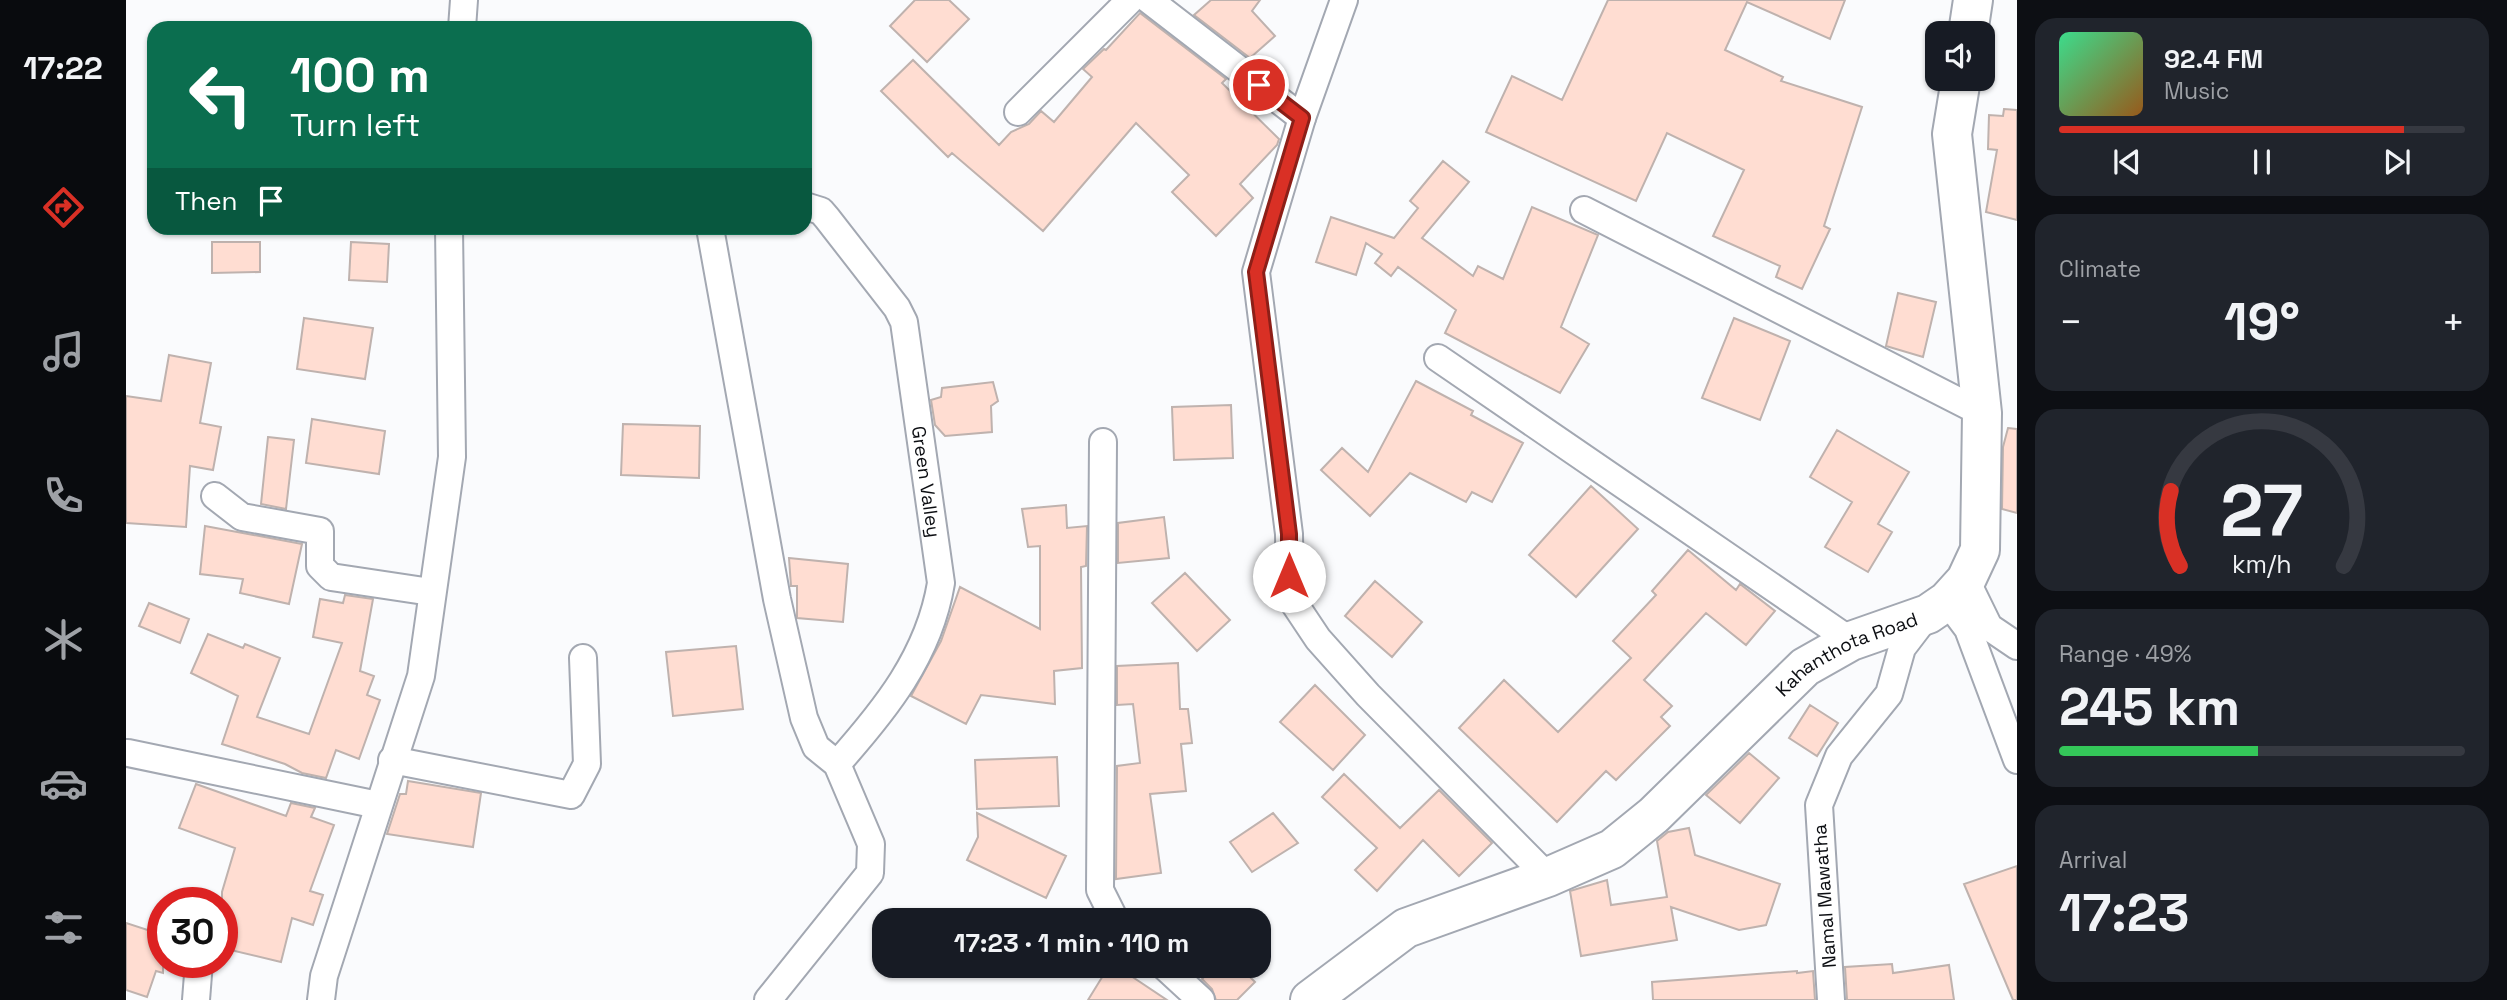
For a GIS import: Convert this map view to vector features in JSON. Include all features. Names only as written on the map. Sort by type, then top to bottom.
[{"type":"main road","points":[[1970,21],[1973,0]]},
{"type":"main road","points":[[1947,598],[1980,550],[1983,413],[1952,134],[1959,91]]},
{"type":"main road","name":"Kahanthota Road","points":[[1315,998],[1406,928],[1548,877],[1612,849],[1654,815],[1805,667],[1851,641],[1947,598]]},
{"type":"street","points":[[462,21],[464,0]]},
{"type":"street","points":[[1018,112],[1130,0]]},
{"type":"street","points":[[1149,0],[1302,118]]},
{"type":"street","points":[[1344,0],[1302,118],[1256,272],[1289,534],[1290,597],[1318,639],[1368,695],[1548,877]]},
{"type":"street","name":"Green Valley","points":[[812,208],[821,211],[827,218],[904,322],[941,583],[937,611],[900,688],[837,764]]},
{"type":"street","points":[[1584,210],[1983,413]]},
{"type":"street","points":[[321,1000],[324,976],[391,760],[421,676],[452,457],[449,235]]},
{"type":"street","points":[[710,235],[775,585],[804,718],[816,747],[837,764],[871,844],[870,873],[768,1000]]},
{"type":"street","points":[[1438,358],[1851,641]]},
{"type":"street","points":[[1103,442],[1100,890],[1109,908]]},
{"type":"street","points":[[215,496],[242,517],[320,531],[320,566],[331,577],[431,592]]},
{"type":"street","points":[[1947,598],[2017,646]]},
{"type":"street","points":[[1947,598],[1968,629],[2017,760]]},
{"type":"street","name":"Namal Mawatha","points":[[1831,1000],[1819,805],[1839,756],[1889,694],[1902,648],[1947,598]]},
{"type":"street","points":[[391,760],[571,795],[587,764],[583,658]]},
{"type":"street","points":[[128,753],[378,805]]},
{"type":"street","points":[[196,1000],[198,978]]},
{"type":"street","points":[[1177,978],[1201,1000]]},
{"type":"building","points":[[915,0],[949,0],[969,19],[927,62],[890,26]]},
{"type":"building","points":[[1211,0],[1260,0],[1252,11],[1275,36],[1250,58],[1194,15]]},
{"type":"building","points":[[1608,0],[1845,0],[1830,39],[1747,2],[1725,50],[1783,77],[1781,81],[1862,107],[1824,226],[1830,229],[1802,289],[1776,277],[1780,266],[1713,236],[1744,170],[1667,133],[1636,201],[1486,132],[1512,76],[1562,100]]},
{"type":"building","points":[[1140,13],[1226,79],[1222,83],[1279,139],[1277,145],[1240,184],[1253,198],[1216,236],[1172,192],[1189,175],[1136,123],[1043,231],[952,153],[948,157],[881,91],[913,60],[999,145],[1011,132],[1029,124],[1041,111],[1054,122],[1092,77],[1083,69],[1106,50]]},
{"type":"building","points":[[2004,109],[2017,110],[2017,220],[1986,212],[1997,150],[1988,149],[1989,115],[2003,116]]},
{"type":"building","points":[[1443,161],[1469,182],[1422,238],[1473,276],[1478,266],[1503,279],[1532,207],[1598,235],[1561,327],[1589,344],[1560,393],[1445,333],[1456,310],[1398,267],[1391,276],[1375,263],[1382,254],[1366,243],[1356,275],[1316,262],[1331,217],[1394,238],[1418,208],[1410,201]]},
{"type":"building","points":[[212,242],[260,242],[260,272],[212,273]]},
{"type":"building","points":[[351,242],[389,244],[387,282],[349,280]]},
{"type":"building","points":[[1898,293],[1936,302],[1923,357],[1886,346]]},
{"type":"building","points":[[304,318],[373,328],[365,379],[297,369]]},
{"type":"building","points":[[1734,318],[1790,341],[1760,420],[1702,398]]},
{"type":"building","points":[[169,355],[211,363],[200,423],[221,427],[213,470],[190,466],[186,527],[126,523],[126,396],[161,401]]},
{"type":"building","points":[[1416,381],[1473,411],[1471,415],[1523,443],[1492,502],[1472,492],[1466,502],[1410,473],[1370,516],[1321,470],[1342,448],[1368,472]]},
{"type":"building","points":[[993,382],[998,401],[991,406],[992,432],[945,436],[935,425],[931,400],[941,397],[942,388]]},
{"type":"building","points":[[1231,405],[1233,458],[1174,460],[1172,407]]},
{"type":"building","points":[[312,419],[385,431],[379,474],[306,463]]},
{"type":"building","points":[[623,424],[700,426],[699,478],[621,475]]},
{"type":"building","points":[[2008,428],[2017,429],[2017,513],[2002,509],[2003,447]]},
{"type":"building","points":[[1837,430],[1909,472],[1878,524],[1892,532],[1868,572],[1825,547],[1852,502],[1810,477]]},
{"type":"building","points":[[268,437],[294,440],[286,509],[261,504]]},
{"type":"building","points":[[1591,486],[1638,529],[1576,597],[1529,555]]},
{"type":"building","points":[[1066,505],[1067,528],[1087,526],[1086,566],[1081,567],[1082,668],[1054,671],[1055,704],[981,695],[966,724],[911,696],[941,641],[960,587],[1040,629],[1040,546],[1028,547],[1022,509]]},
{"type":"building","points":[[1164,517],[1169,558],[1118,563],[1118,523]]},
{"type":"building","points":[[205,526],[302,544],[289,604],[240,593],[243,579],[200,574]]},
{"type":"building","points":[[1688,550],[1736,590],[1740,584],[1775,611],[1746,645],[1706,613],[1644,680],[1672,706],[1661,717],[1670,726],[1616,780],[1606,771],[1557,822],[1459,728],[1504,680],[1558,732],[1631,658],[1613,641],[1656,595],[1652,591]]},
{"type":"building","points":[[789,558],[848,564],[843,622],[797,618],[797,586],[791,586]]},
{"type":"building","points":[[1185,573],[1230,620],[1197,651],[1152,603]]},
{"type":"building","points":[[1375,581],[1422,622],[1392,657],[1345,616]]},
{"type":"building","points":[[345,595],[373,599],[360,671],[374,676],[367,695],[380,700],[359,759],[336,750],[326,778],[302,773],[285,764],[222,744],[238,696],[191,673],[208,634],[243,648],[245,644],[280,658],[257,717],[309,734],[342,643],[313,637],[320,599],[343,603]]},
{"type":"building","points":[[149,603],[189,619],[180,643],[139,626]]},
{"type":"building","points":[[736,646],[743,709],[673,716],[666,652]]},
{"type":"building","points":[[1178,663],[1180,709],[1188,709],[1192,743],[1181,744],[1186,791],[1150,794],[1161,873],[1116,879],[1117,766],[1140,763],[1133,704],[1117,705],[1117,666]]},
{"type":"building","points":[[1315,685],[1365,735],[1333,770],[1280,722]]},
{"type":"building","points":[[1810,705],[1838,723],[1817,756],[1789,738]]},
{"type":"building","points":[[1749,753],[1779,778],[1740,823],[1706,795]]},
{"type":"building","points":[[1057,757],[1059,806],[977,809],[975,760]]},
{"type":"building","points":[[1344,774],[1400,828],[1439,790],[1492,843],[1459,876],[1423,840],[1377,891],[1355,870],[1377,848],[1322,797]]},
{"type":"building","points":[[408,781],[481,793],[473,847],[387,834],[400,794],[406,794]]},
{"type":"building","points":[[196,784],[286,816],[291,803],[315,808],[311,817],[334,825],[310,891],[323,895],[313,925],[292,918],[281,962],[238,952],[238,887],[223,887],[235,848],[179,828]]},
{"type":"building","points":[[977,813],[1066,856],[1046,898],[967,860],[978,837]]},
{"type":"building","points":[[1273,813],[1298,843],[1252,872],[1230,842]]},
{"type":"building","points":[[1689,828],[1695,855],[1780,884],[1766,925],[1739,930],[1671,907],[1677,940],[1581,956],[1570,891],[1607,880],[1611,905],[1667,897],[1657,841],[1668,832]]},
{"type":"building","points":[[2017,866],[2017,1000],[2013,1000],[1964,884]]},
{"type":"building","points":[[126,923],[147,930],[147,978],[154,978],[147,997],[126,990]]},
{"type":"building","points":[[1892,964],[1893,973],[1949,965],[1954,1000],[1847,1000],[1845,967]]},
{"type":"building","points":[[1813,971],[1815,1000],[1653,1000],[1652,982]]},
{"type":"building","points":[[1102,978],[1134,978],[1167,1000],[1088,1000]]},
{"type":"building","points":[[1251,978],[1255,982],[1237,1000],[1216,1000],[1212,989],[1202,979]]},
{"type":"route","points":[[1259,85],[1302,118],[1256,272],[1289,534],[1289,576]]}]
